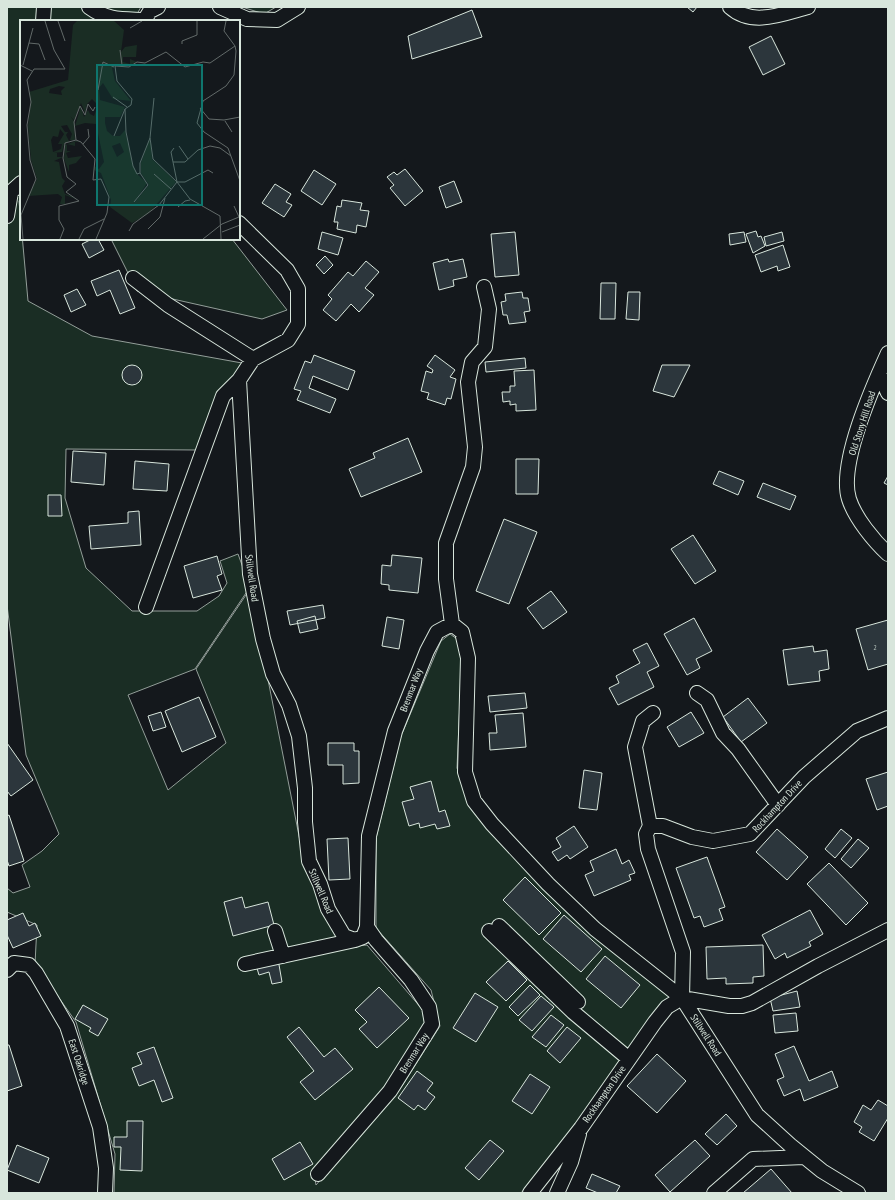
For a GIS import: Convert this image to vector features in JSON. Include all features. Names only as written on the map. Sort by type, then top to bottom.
[{"type":"street","points":[[43,20],[44,7]]},
{"type":"street","points":[[90,7],[101,16],[116,19],[144,20],[150,11],[158,7]]},
{"type":"street","points":[[220,7],[247,19],[277,20],[298,7]]},
{"type":"street","points":[[730,7],[735,12],[753,19],[775,16],[808,7]]},
{"type":"street","points":[[7,216],[11,192],[20,184]]},
{"type":"street","points":[[146,607],[223,396],[238,380],[253,359],[276,348],[288,340],[298,324],[298,289],[287,270],[240,225]]},
{"type":"street","points":[[132,278],[168,305],[253,359]]},
{"type":"street","points":[[484,288],[489,309],[485,347],[472,362],[468,382],[475,447],[473,467],[446,543],[446,579],[452,624],[462,632],[468,658],[465,772],[474,801],[492,824],[548,884],[595,929],[682,998],[728,1006],[752,1004],[818,966],[888,930]]},
{"type":"street","name":"Old Stony Hill Road","points":[[888,353],[879,373],[852,447],[847,477],[849,499],[863,525],[888,554]]},
{"type":"street","points":[[879,373],[888,393]]},
{"type":"street","name":"Stillwell Road","points":[[238,380],[250,574],[263,639],[273,674],[289,705],[299,736],[305,788],[305,822],[309,861],[320,884],[328,909],[344,936],[355,940]]},
{"type":"street","name":"Brenmar Way","points":[[318,1174],[390,1091],[432,1024],[429,1007],[415,985],[376,940],[367,927],[369,836],[395,731],[427,651],[437,632],[452,624]]},
{"type":"street","points":[[697,693],[707,700],[723,733],[738,749],[778,805]]},
{"type":"street","points":[[653,713],[643,721],[635,746],[650,826],[646,834],[648,849],[683,952],[682,998]]},
{"type":"street","name":"Rockhampton Drive","points":[[650,826],[663,826],[692,836],[713,841],[731,839],[750,834],[804,777],[857,730],[888,718]]},
{"type":"street","points":[[245,964],[355,940],[363,937],[367,927]]},
{"type":"street","points":[[494,928],[595,1020],[598,1024],[599,1033],[629,1059]]},
{"type":"street","points":[[275,931],[283,956]]},
{"type":"street","name":"East Oakridge","points":[[7,970],[14,963],[29,965],[36,972],[67,1026],[100,1127],[106,1168],[105,1193]]},
{"type":"street","name":"Stillwell Road","points":[[682,998],[757,1115],[822,1171],[858,1193]]},
{"type":"street","name":"Rockhampton Drive","points":[[530,1193],[581,1128],[667,1007],[682,998]]},
{"type":"street","points":[[557,1193],[571,1162],[581,1128]]},
{"type":"street","points":[[714,1193],[753,1159],[804,1157]]},
{"type":"green space","points":[[7,7],[141,7],[134,20],[20,20],[20,240],[23,240],[28,301],[92,336],[242,363],[198,450],[66,449],[65,498],[86,568],[132,611],[197,611],[219,596],[227,583],[220,561],[238,554],[250,587],[195,669],[128,695],[168,790],[226,743],[196,669],[250,589],[304,861],[346,947],[367,945],[422,1009],[425,1025],[384,1087],[314,1172],[316,1185],[402,1086],[440,1026],[431,990],[376,928],[376,838],[401,736],[441,641],[450,634],[457,639],[462,658],[457,768],[469,802],[676,998],[521,1193],[114,1193],[115,1154],[76,1022],[35,964],[37,925],[7,912],[7,888],[13,893],[30,887],[22,865],[42,851],[59,834],[26,755],[7,605]]},
{"type":"green space","points":[[242,7],[276,7],[264,14]]},
{"type":"green space","points":[[112,240],[233,240],[287,310],[262,319],[137,291]]},
{"type":"building","points":[[687,7],[697,7],[693,12]]},
{"type":"building","points":[[472,10],[482,37],[412,59],[408,36]]},
{"type":"building","points":[[771,36],[785,64],[763,75],[749,47]]},
{"type":"building","points":[[405,169],[423,191],[405,206],[390,188],[394,185],[387,177],[394,172],[397,175]]},
{"type":"building","points":[[314,170],[336,184],[322,205],[301,191]]},
{"type":"building","points":[[454,181],[462,202],[446,208],[439,187]]},
{"type":"building","points":[[275,184],[291,194],[286,202],[292,205],[284,217],[262,203]]},
{"type":"building","points":[[342,200],[362,203],[360,210],[369,211],[366,227],[357,225],[356,233],[337,229],[338,222],[334,222],[337,206],[341,207]]},
{"type":"building","points":[[756,231],[758,237],[761,236],[765,246],[753,253],[746,234]]},
{"type":"building","points":[[322,232],[343,238],[338,255],[318,249]]},
{"type":"building","points":[[515,232],[519,275],[495,277],[491,234]]},
{"type":"building","points":[[744,232],[746,242],[730,245],[729,234]]},
{"type":"building","points":[[782,232],[784,241],[766,246],[764,237]]},
{"type":"building","points":[[90,240],[99,240],[104,250],[89,258],[82,244]]},
{"type":"building","points":[[783,245],[790,267],[778,271],[777,266],[761,272],[755,255]]},
{"type":"building","points":[[325,256],[333,265],[324,274],[316,265]]},
{"type":"building","points":[[448,259],[449,262],[463,259],[467,277],[453,280],[454,286],[439,290],[433,263]]},
{"type":"building","points":[[366,261],[379,272],[365,288],[374,295],[359,312],[351,304],[336,321],[323,310],[332,299],[328,295],[348,272],[353,276]]},
{"type":"building","points":[[119,270],[135,308],[120,314],[110,290],[97,296],[91,281]]},
{"type":"building","points":[[601,283],[616,283],[615,319],[600,319]]},
{"type":"building","points":[[77,289],[86,305],[71,312],[64,295]]},
{"type":"building","points":[[522,292],[523,298],[528,298],[530,311],[524,312],[526,322],[509,324],[507,315],[503,315],[501,302],[506,301],[505,294]]},
{"type":"building","points":[[628,292],[640,292],[639,320],[626,319]]},
{"type":"building","points":[[314,355],[355,371],[348,390],[313,376],[309,388],[336,399],[330,413],[297,400],[301,391],[294,389],[305,361],[311,363]]},
{"type":"building","points":[[435,355],[455,370],[450,377],[456,379],[451,399],[447,398],[445,405],[427,399],[429,393],[421,391],[426,371],[432,373],[433,370],[427,366]]},
{"type":"building","points":[[525,358],[526,368],[486,372],[485,362]]},
{"type":"building","points":[[132,365],[139,368],[142,375],[139,382],[132,385],[125,382],[122,375],[125,368]]},
{"type":"building","points":[[662,365],[690,365],[674,397],[653,391]]},
{"type":"building","points":[[534,370],[536,410],[516,411],[516,404],[510,405],[510,401],[503,402],[502,392],[510,392],[510,386],[515,386],[514,371]]},
{"type":"building","points":[[408,438],[422,472],[361,497],[349,469],[375,458],[373,453]]},
{"type":"building","points":[[73,451],[106,453],[104,485],[71,482]]},
{"type":"building","points":[[516,459],[539,459],[538,494],[516,494]]},
{"type":"building","points":[[135,461],[169,464],[167,491],[133,489]]},
{"type":"building","points":[[719,471],[744,481],[738,495],[713,484]]},
{"type":"building","points":[[888,476],[888,485],[884,483]]},
{"type":"building","points":[[763,483],[796,496],[790,510],[757,497]]},
{"type":"building","points":[[48,495],[61,495],[62,516],[48,516]]},
{"type":"building","points":[[139,511],[141,545],[91,549],[89,526],[128,523],[128,512]]},
{"type":"building","points":[[504,519],[537,532],[509,604],[476,591]]},
{"type":"building","points":[[693,535],[716,571],[695,584],[671,549]]},
{"type":"building","points":[[392,555],[422,558],[418,593],[389,590],[389,585],[381,584],[382,565],[391,566]]},
{"type":"building","points":[[217,556],[222,574],[217,576],[222,590],[193,598],[184,566]]},
{"type":"building","points":[[551,591],[567,612],[543,629],[527,608]]},
{"type":"building","points":[[323,605],[325,618],[290,625],[287,611]]},
{"type":"building","points":[[315,616],[318,629],[300,633],[297,621]]},
{"type":"building","points":[[387,617],[404,620],[399,649],[382,646]]},
{"type":"building","points":[[694,618],[712,651],[696,659],[700,668],[687,675],[664,634]]},
{"type":"building","points":[[888,620],[888,664],[868,670],[856,629]]},
{"type":"building","points":[[647,643],[659,666],[647,672],[654,687],[618,705],[609,688],[619,683],[616,676],[640,663],[633,650]]},
{"type":"building","points":[[813,646],[814,652],[827,650],[829,669],[819,671],[820,681],[788,685],[783,650]]},
{"type":"building","points":[[525,693],[527,708],[490,712],[488,696]]},
{"type":"building","points":[[199,697],[216,737],[182,752],[165,711]]},
{"type":"building","points":[[748,698],[767,723],[741,742],[723,717]]},
{"type":"building","points":[[161,712],[166,727],[153,731],[148,716]]},
{"type":"building","points":[[691,712],[704,733],[679,747],[667,727]]},
{"type":"building","points":[[523,713],[526,747],[490,750],[489,733],[497,733],[495,715]]},
{"type":"building","points":[[7,743],[33,780],[11,796],[7,791]]},
{"type":"building","points":[[328,743],[354,743],[354,751],[359,751],[359,783],[343,784],[343,765],[328,765]]},
{"type":"building","points":[[584,770],[602,773],[597,810],[579,808]]},
{"type":"building","points":[[888,772],[888,806],[877,810],[866,779]]},
{"type":"building","points":[[431,781],[439,812],[445,810],[450,826],[437,829],[435,824],[420,828],[419,823],[409,826],[402,802],[414,799],[410,787]]},
{"type":"building","points":[[9,815],[24,861],[9,866],[7,860],[7,816]]},
{"type":"building","points":[[574,826],[588,847],[570,859],[567,855],[558,861],[552,852],[561,847],[556,838]]},
{"type":"building","points":[[777,829],[808,857],[787,880],[756,852]]},
{"type":"building","points":[[841,829],[852,838],[835,858],[825,849]]},
{"type":"building","points":[[348,838],[350,879],[329,880],[327,839]]},
{"type":"building","points":[[858,839],[869,848],[851,868],[841,859]]},
{"type":"building","points":[[616,849],[622,864],[629,860],[635,873],[629,875],[631,880],[594,896],[585,875],[594,871],[590,861]]},
{"type":"building","points":[[707,857],[725,907],[719,909],[723,920],[704,927],[700,916],[694,918],[676,868]]},
{"type":"building","points":[[829,863],[868,903],[846,925],[807,884]]},
{"type":"building","points":[[525,877],[561,913],[539,935],[503,900]]},
{"type":"building","points":[[242,897],[245,908],[268,902],[274,925],[233,936],[224,902]]},
{"type":"building","points":[[810,910],[823,934],[809,942],[811,946],[787,958],[785,953],[775,959],[762,935]]},
{"type":"building","points":[[23,913],[29,926],[35,923],[41,936],[13,948],[7,935],[7,920]]},
{"type":"building","points":[[564,915],[602,949],[581,972],[543,939]]},
{"type":"building","points":[[763,945],[764,976],[753,977],[753,983],[726,984],[726,978],[707,979],[706,947]]},
{"type":"building","points":[[605,956],[640,985],[621,1008],[586,979]]},
{"type":"building","points":[[278,959],[282,982],[272,984],[269,972],[259,975],[256,965]]},
{"type":"building","points":[[508,961],[527,980],[506,1001],[486,982]]},
{"type":"building","points":[[530,985],[540,995],[518,1016],[509,1007]]},
{"type":"building","points":[[379,987],[409,1018],[377,1048],[359,1029],[367,1022],[355,1010]]},
{"type":"building","points":[[797,991],[800,1007],[773,1011],[770,998]]},
{"type":"building","points":[[475,993],[498,1007],[476,1042],[453,1028]]},
{"type":"building","points":[[541,996],[554,1007],[532,1031],[519,1020]]},
{"type":"building","points":[[83,1005],[108,1019],[98,1036],[89,1031],[91,1028],[75,1019]]},
{"type":"building","points":[[796,1013],[798,1031],[775,1033],[773,1015]]},
{"type":"building","points":[[551,1015],[564,1025],[546,1047],[532,1037]]},
{"type":"building","points":[[299,1027],[324,1057],[335,1048],[353,1069],[315,1100],[300,1082],[314,1071],[287,1037]]},
{"type":"building","points":[[567,1027],[581,1038],[560,1063],[547,1051]]},
{"type":"building","points":[[7,1045],[9,1045],[22,1086],[7,1091]]},
{"type":"building","points":[[794,1046],[809,1081],[832,1071],[838,1087],[804,1101],[800,1089],[784,1096],[777,1080],[784,1077],[775,1054]]},
{"type":"building","points":[[154,1047],[173,1098],[162,1102],[154,1080],[139,1086],[132,1068],[142,1064],[137,1053]]},
{"type":"building","points":[[657,1054],[686,1081],[657,1113],[627,1086]]},
{"type":"building","points":[[417,1071],[433,1083],[427,1091],[435,1097],[425,1110],[418,1105],[414,1110],[398,1098]]},
{"type":"building","points":[[530,1074],[550,1087],[532,1114],[512,1101]]},
{"type":"building","points":[[878,1100],[888,1106],[888,1118],[874,1141],[859,1132],[862,1127],[854,1122],[863,1105],[871,1110]]},
{"type":"building","points":[[726,1114],[737,1126],[717,1145],[705,1134]]},
{"type":"building","points":[[127,1121],[143,1121],[142,1171],[120,1170],[121,1147],[114,1147],[114,1137],[127,1137]]},
{"type":"building","points":[[490,1140],[504,1151],[479,1180],[465,1168]]},
{"type":"building","points":[[695,1140],[710,1156],[670,1192],[655,1175]]},
{"type":"building","points":[[300,1142],[313,1164],[284,1180],[272,1159]]},
{"type":"building","points":[[17,1145],[49,1158],[39,1183],[7,1170]]},
{"type":"building","points":[[771,1169],[792,1193],[743,1193]]},
{"type":"building","points":[[592,1174],[620,1186],[616,1193],[598,1193],[586,1188]]}]
